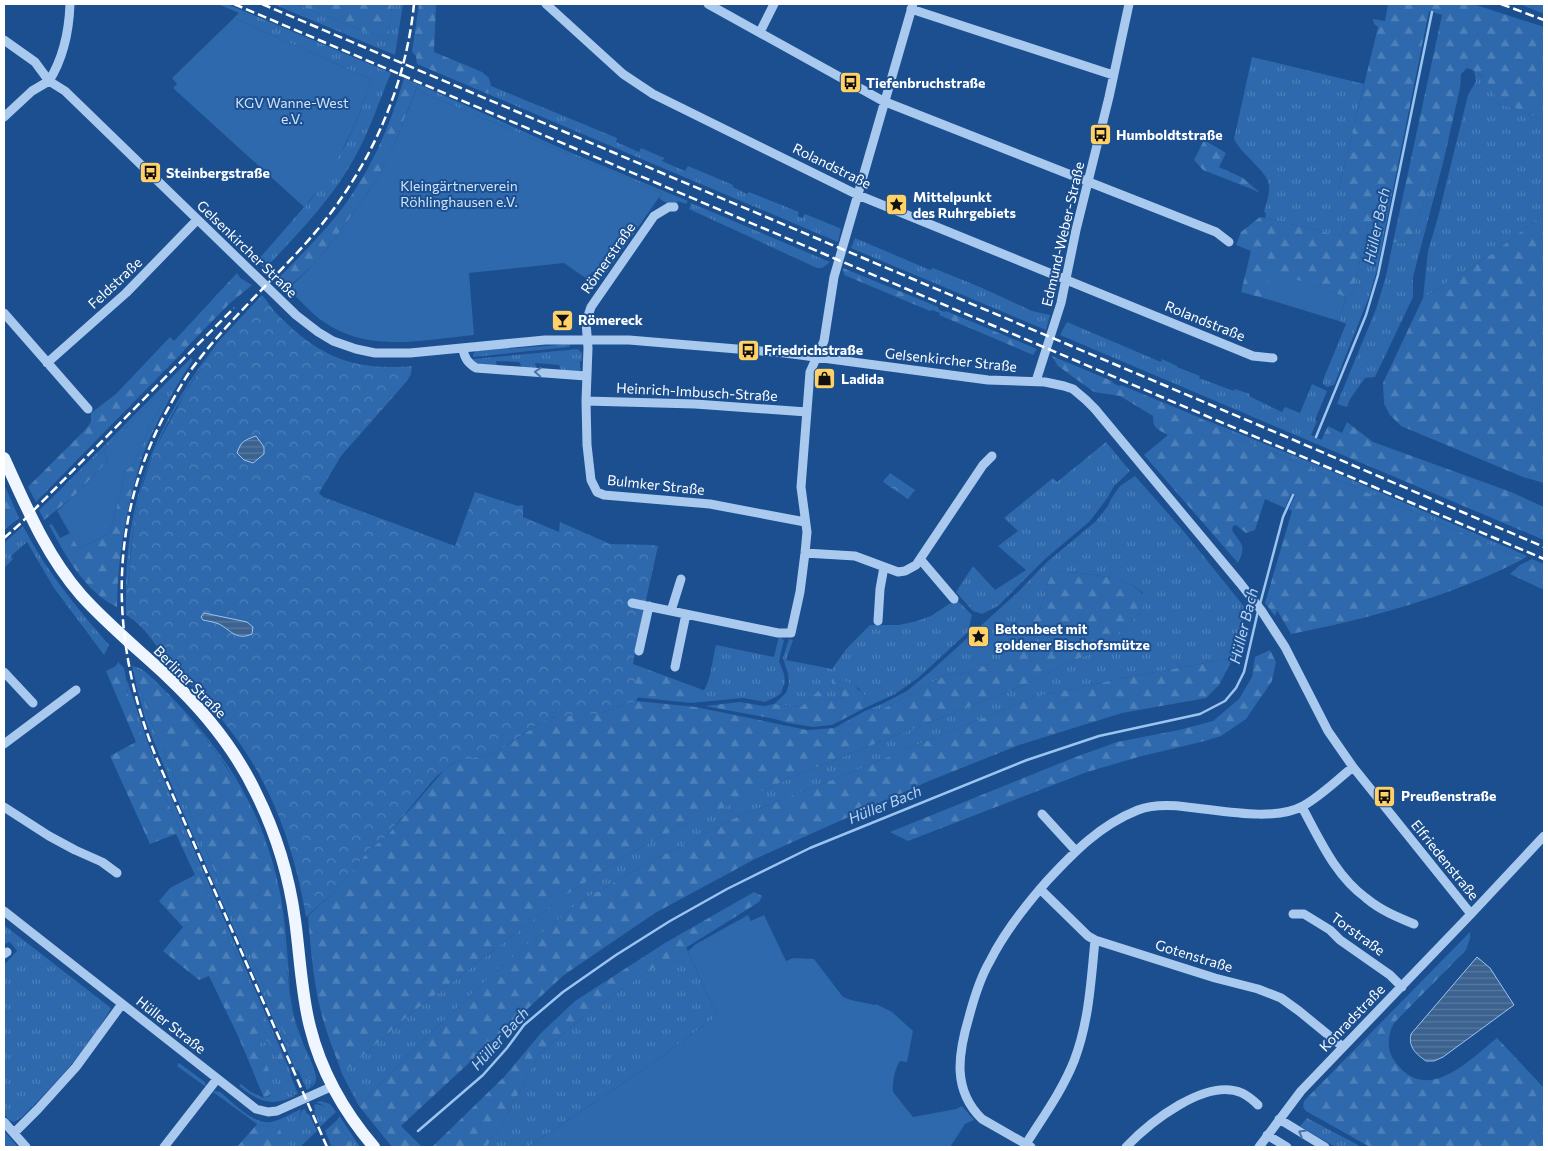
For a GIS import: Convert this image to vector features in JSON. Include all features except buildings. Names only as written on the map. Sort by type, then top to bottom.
[{"type":"main road","name":"Berliner Straße","points":[[4,458],[37,529],[52,556],[68,578],[92,607],[123,638],[169,678],[196,706],[220,734],[255,790],[279,847],[289,883],[300,967],[310,1027],[316,1047],[333,1086],[353,1120],[374,1147]]},
{"type":"street","points":[[4,117],[32,91],[49,81],[56,70],[67,36],[70,4]]},
{"type":"street","name":"Rolandstraße","points":[[546,4],[635,83],[653,94],[858,195],[1253,356],[1273,358]]},
{"type":"street","points":[[708,4],[883,101],[1216,232],[1229,242]]},
{"type":"street","points":[[760,32],[774,4]]},
{"type":"street","name":"Edmund-Weber-Straße","points":[[1036,381],[1055,325],[1129,4]]},
{"type":"street","points":[[632,603],[778,633],[791,633],[800,592],[805,553],[806,532],[801,487],[810,372],[824,341],[834,277],[883,101],[912,6],[1113,75]]},
{"type":"street","points":[[4,40],[35,62],[49,81]]},
{"type":"street","name":"Gelsenkircher Straße","points":[[49,81],[65,91],[296,315],[333,341],[356,349],[385,354],[545,340],[629,340],[816,357],[988,380],[1036,381],[1073,389],[1086,400],[1247,592],[1285,647]]},
{"type":"street","name":"Römerstraße","points":[[587,339],[586,322],[591,307],[654,216],[674,207]]},
{"type":"street","name":"Feldstraße","points":[[47,363],[126,292],[197,220]]},
{"type":"street","points":[[4,313],[88,409]]},
{"type":"street","name":"Bulmker Straße","points":[[587,339],[586,401],[590,480],[597,492],[624,498],[665,499],[710,504],[805,522]]},
{"type":"street","points":[[463,348],[465,358],[476,368],[586,376]]},
{"type":"street","name":"Heinrich-Imbusch-Straße","points":[[586,401],[695,404],[807,412]]},
{"type":"street","points":[[805,553],[855,556],[884,568],[905,572],[916,565],[992,456]]},
{"type":"street","points":[[920,559],[954,599]]},
{"type":"street","points":[[878,621],[880,589],[884,568]]},
{"type":"street","points":[[672,611],[681,579]]},
{"type":"street","points":[[639,651],[649,606]]},
{"type":"street","points":[[675,667],[686,614]]},
{"type":"street","name":"Elfriedenstraße","points":[[1285,647],[1328,731],[1353,767],[1471,914]]},
{"type":"street","points":[[4,672],[33,703]]},
{"type":"street","points":[[4,744],[76,690]]},
{"type":"street","points":[[1095,940],[1090,1001],[1084,1030],[1074,1060],[1028,1146],[982,1119],[971,1107],[962,1086],[960,1059],[964,1034],[972,1006],[990,960],[1015,920],[1040,889],[1075,850],[1095,834],[1136,811],[1151,806],[1168,805],[1263,814],[1283,813],[1302,807],[1353,767]]},
{"type":"street","points":[[4,807],[49,836],[102,862],[117,873]]},
{"type":"street","points":[[1302,807],[1326,853],[1346,880],[1365,898],[1378,907],[1414,924]]},
{"type":"street","points":[[1042,814],[1075,850]]},
{"type":"street","name":"Konradstraße","points":[[1259,1147],[1301,1091],[1544,836]]},
{"type":"street","name":"Gotenstraße","points":[[1040,889],[1088,936],[1095,940],[1215,978],[1258,989],[1281,998],[1343,1047]]},
{"type":"street","name":"Hüller Straße","points":[[4,911],[256,1110],[277,1111],[333,1086]]},
{"type":"street","name":"Torstraße","points":[[1293,914],[1304,914],[1330,930],[1340,940],[1390,975],[1402,987]]},
{"type":"street","points":[[14,1133],[38,1110],[76,1067],[122,1004]]},
{"type":"street","points":[[164,1147],[217,1079]]},
{"type":"street","points":[[1126,1147],[1169,1111],[1203,1094],[1223,1090],[1240,1092],[1258,1104]]},
{"type":"street","points":[[1279,1119],[1325,1147]]},
{"type":"street","points":[[4,1122],[26,1147]]},
{"type":"street","points":[[1268,1135],[1287,1147]]},
{"type":"green space","points":[[218,4],[227,4],[391,73],[365,136],[346,173],[324,203],[264,270],[258,260],[312,198],[346,144],[372,80],[234,18],[239,13]]},
{"type":"green space","points":[[273,4],[295,4],[388,40],[392,4],[403,4],[395,55]]},
{"type":"green space","points":[[295,4],[392,4],[388,40]]},
{"type":"green space","points":[[419,4],[436,4],[434,52],[482,72],[489,78],[491,86],[488,94],[417,64],[416,56],[412,52]]},
{"type":"green space","points":[[1388,4],[1473,4],[1544,27],[1544,121],[1518,109],[1498,104],[1484,78],[1467,68],[1461,74],[1460,88],[1444,159],[1433,174],[1413,235],[1405,243],[1393,242],[1442,15],[1429,11],[1387,219],[1368,225],[1351,294],[1346,297],[1273,272],[1263,298],[1241,292],[1251,251],[1236,245],[1241,232],[1260,217],[1341,236],[1351,192],[1339,188],[1378,27],[1374,24],[1373,19],[1385,21]]},
{"type":"green space","points":[[1520,4],[1544,4],[1544,14]]},
{"type":"green space","name":"KGV Wanne-West e.V.","points":[[234,18],[372,80],[344,146],[326,178],[304,207],[173,88],[177,84],[172,78]]},
{"type":"green space","points":[[1252,57],[1364,84],[1339,188],[1352,191],[1341,236],[1265,218],[1266,213],[1264,212],[1268,199],[1269,185],[1264,174],[1242,151],[1234,139]]},
{"type":"green space","points":[[1474,70],[1490,83],[1498,104],[1518,109],[1544,121],[1544,210],[1538,218],[1492,254],[1423,298],[1428,251],[1468,95],[1476,81]]},
{"type":"green space","points":[[404,78],[418,84],[395,143],[377,179],[337,236],[313,265],[284,291],[275,282],[315,241],[337,215],[369,167],[385,132]]},
{"type":"green space","points":[[418,84],[567,151],[688,201],[686,204],[678,201],[677,204],[665,202],[659,198],[662,193],[416,90]]},
{"type":"green space","points":[[491,86],[617,138],[616,142],[639,152],[641,148],[664,158],[662,161],[685,171],[688,166],[733,185],[733,187],[747,194],[749,192],[799,212],[798,216],[802,218],[805,214],[837,227],[841,229],[838,242],[488,94]]},
{"type":"green space","name":"Kleingärtnerverein Röhlinghausen e.V.","points":[[416,90],[662,193],[602,279],[592,272],[587,279],[564,263],[469,273],[474,335],[395,342],[376,341],[339,331],[321,320],[288,289],[313,265],[337,236],[377,179],[395,143]]},
{"type":"green space","points":[[1204,140],[1226,153],[1219,167],[1243,178],[1259,192],[1203,170],[1194,160]]},
{"type":"green space","points":[[1444,159],[1413,277],[1413,297],[1375,377],[1365,378],[1350,399],[1347,407],[1337,404],[1376,309],[1386,276],[1393,242],[1405,243],[1413,235],[1433,174]]},
{"type":"green space","points":[[691,203],[830,262],[822,268],[817,268],[689,209]]},
{"type":"green space","points":[[1544,210],[1544,483],[1523,477],[1401,426],[1390,415],[1384,404],[1383,383],[1423,298],[1492,254],[1538,218]]},
{"type":"green space","points":[[1387,219],[1378,266],[1369,297],[1334,385],[1327,387],[1323,384],[1323,380],[1346,324],[1339,321],[1346,297],[1351,294],[1354,287],[1368,225]]},
{"type":"green space","points":[[855,238],[930,270],[933,268],[980,287],[1032,311],[1050,315],[1046,330],[851,248]]},
{"type":"green space","points":[[843,268],[938,307],[938,309],[944,312],[946,311],[1037,349],[1033,355],[939,315],[940,313],[930,311],[844,275]]},
{"type":"green space","points":[[1272,271],[1346,297],[1339,321],[1263,298]]},
{"type":"green space","points":[[237,273],[240,278],[252,285],[229,304],[36,502],[28,487],[86,429],[91,422],[91,413],[116,394],[170,337],[174,341]]},
{"type":"green space","points":[[262,295],[277,314],[294,330],[324,351],[355,363],[372,366],[412,366],[411,374],[407,381],[341,456],[319,493],[323,497],[455,546],[475,492],[518,506],[523,505],[523,517],[559,532],[560,522],[610,544],[658,546],[632,663],[638,697],[636,701],[598,714],[553,717],[537,725],[495,753],[458,761],[450,765],[435,778],[384,839],[371,848],[336,890],[306,917],[295,867],[280,819],[270,795],[245,751],[217,713],[174,668],[140,626],[126,615],[126,588],[128,586],[134,521],[139,496],[154,451],[185,393],[217,343]]},
{"type":"green space","points":[[1067,322],[1161,362],[1162,359],[1200,376],[1199,378],[1234,391],[1235,389],[1250,394],[1249,396],[1282,412],[1285,407],[1300,413],[1312,384],[1327,391],[1311,435],[1322,440],[1319,445],[1060,335]]},
{"type":"green space","points":[[217,343],[171,417],[145,475],[136,509],[126,602],[127,565],[131,530],[138,496],[148,464],[161,433],[177,403],[195,373]]},
{"type":"green space","points":[[571,344],[569,347],[473,357],[476,351]]},
{"type":"green space","points":[[578,349],[582,353],[581,369],[579,372],[562,372],[559,365],[535,363],[537,370],[523,369],[519,362],[496,361],[497,367],[483,367],[473,359]]},
{"type":"green space","points":[[184,350],[184,351],[37,501]]},
{"type":"green space","points":[[1052,356],[1112,381],[1119,386],[1121,385],[1191,414],[1244,440],[1523,559],[1467,584],[1410,605],[1351,621],[1291,634],[1277,610],[1275,616],[1265,603],[1292,511],[1289,509],[1295,496],[1291,494],[1285,508],[1265,499],[1255,530],[1246,533],[1236,525],[1233,526],[1232,530],[1242,545],[1242,552],[1238,563],[1144,455],[1168,435],[1155,427],[1153,416],[1120,396],[1094,392],[1058,366]]},
{"type":"green space","points":[[191,358],[193,360],[165,407],[142,457],[137,455],[166,397],[160,393],[104,450],[41,509]]},
{"type":"green space","points":[[160,393],[166,397],[151,424],[133,465],[126,470],[110,533],[79,549],[57,511],[108,461],[104,450]]},
{"type":"green space","points":[[1191,414],[1322,467],[1527,556],[1523,559],[1244,440]]},
{"type":"green space","points":[[1347,422],[1373,442],[1511,492],[1544,507],[1544,540],[1319,445],[1328,426],[1342,433]]},
{"type":"green space","points":[[1106,442],[1130,471],[1114,486],[1090,521],[1045,559],[998,606],[982,614],[973,611],[956,592],[973,566],[995,590],[1026,570],[998,546],[1018,531],[1004,518],[1053,478],[1057,482]]},
{"type":"green space","points":[[104,450],[108,461],[74,496],[44,520],[39,510]]},
{"type":"green space","points":[[137,455],[142,457],[131,495],[124,531],[119,568],[117,607],[95,592],[77,572],[49,525],[52,524],[60,538],[70,533],[79,549],[110,533],[126,470],[133,465]]},
{"type":"green space","points":[[890,473],[915,490],[908,499],[883,482]]},
{"type":"green space","points":[[1135,476],[1181,528],[1246,609],[1233,658],[1133,676],[1034,697],[737,817],[646,864],[580,902],[499,968],[412,1051],[359,1106],[342,1074],[409,1015],[563,897],[625,856],[681,826],[814,768],[1031,682],[1087,655],[1126,627],[1143,610],[1143,593],[1137,588],[1123,581],[1103,576],[1052,572],[1040,609],[1029,628],[1015,645],[1002,656],[989,664],[967,673],[946,675],[883,709],[865,711],[907,691],[930,672],[1018,592],[1047,562],[1095,522],[1108,506],[1120,486]]},
{"type":"green space","points":[[4,484],[19,518],[4,530],[5,510]]},
{"type":"green space","points":[[23,526],[52,574],[109,645],[104,655],[54,588],[27,542],[11,556],[13,559],[4,568],[4,543]]},
{"type":"green space","points":[[1532,559],[1544,564],[1544,590],[1510,574],[1520,565]]},
{"type":"green space","points":[[1052,572],[1070,572],[1123,581],[1135,587],[1143,594],[1143,610],[1126,627],[1087,655],[1031,682],[814,768],[681,826],[625,856],[563,897],[409,1015],[342,1074],[321,1013],[312,958],[308,916],[336,890],[371,848],[384,839],[446,768],[458,761],[495,753],[545,720],[558,716],[598,714],[636,701],[696,707],[807,730],[834,728],[865,711],[883,709],[946,675],[967,673],[989,664],[1002,656],[1015,645],[1029,628],[1040,609]]},
{"type":"green space","points":[[416,586],[640,628],[633,664],[706,691],[699,699],[691,703],[634,697]]},
{"type":"green space","points":[[958,601],[972,615],[968,632],[918,678],[895,694],[865,708],[866,697],[858,688],[837,679],[831,683],[831,686],[839,688],[842,692],[841,698],[834,700],[818,692],[801,707],[774,704],[786,693],[789,684],[783,658],[789,639],[793,640],[786,660],[832,669],[847,648],[870,625],[899,625],[917,621],[931,616],[949,604]]},
{"type":"green space","points":[[779,636],[784,640],[779,661],[785,682],[781,693],[776,697],[765,702],[743,698],[691,703],[703,693],[709,678],[716,645],[774,657]]},
{"type":"green space","points":[[1270,650],[1276,662],[1272,681],[1246,719],[1221,736],[1087,772],[908,841],[890,832],[1117,742],[1179,730],[1213,721],[1239,699],[1252,677],[1255,657]]},
{"type":"green space","points":[[1233,658],[1219,685],[1206,698],[1122,713],[1019,745],[929,781],[755,859],[655,913],[564,975],[401,1126],[422,1147],[392,1147],[359,1106],[412,1051],[499,968],[580,902],[646,864],[737,817],[1034,697],[1133,676]]},
{"type":"green space","points":[[118,662],[124,668],[129,701],[166,799],[286,1065],[280,1063],[268,1041],[259,1042],[274,1086],[271,1094],[264,1098],[239,1038],[209,976],[199,980],[163,951],[183,927],[159,901],[170,888],[195,875],[176,834],[150,844],[110,756],[136,742],[106,671],[116,666]]},
{"type":"green space","points":[[132,666],[140,668],[148,674],[195,723],[234,775],[249,803],[263,832],[281,898],[291,993],[284,935],[259,829],[250,810],[227,767],[199,729],[161,688],[139,670],[133,669]]},
{"type":"green space","points":[[133,669],[145,672],[150,677],[196,727],[216,753],[234,779],[262,838],[280,903],[292,1008],[298,1033],[313,1076],[309,1078],[302,1076],[146,710],[138,684],[136,684]]},
{"type":"green space","points":[[832,679],[846,681],[866,697],[865,708],[832,725],[813,727],[705,706],[740,702],[764,706],[774,704],[801,707],[818,691],[834,700],[841,698],[842,692],[839,688],[831,687]]},
{"type":"green space","points":[[127,680],[149,746],[291,1073],[298,1094],[286,1092],[295,1096],[279,1101],[266,1101],[253,1096],[239,1086],[241,1084],[251,1092],[264,1098],[270,1096],[272,1080],[258,1042],[268,1041],[280,1063],[286,1065],[166,799],[128,701]]},
{"type":"green space","points":[[136,684],[138,684],[146,710],[302,1076],[309,1078],[312,1073],[300,1040],[295,1017],[316,1075],[316,1080],[311,1089],[314,1080],[307,1090],[298,1070],[296,1071],[178,801],[146,722]]},
{"type":"green space","points":[[754,892],[762,896],[759,902],[636,979],[584,1016],[538,1055],[502,1125],[486,1147],[432,1147],[504,1077],[541,1033],[575,1001],[665,943]]},
{"type":"green space","points":[[748,915],[751,921],[764,915],[786,961],[793,958],[814,959],[843,997],[876,1004],[892,1012],[913,1031],[907,1062],[900,1061],[895,1072],[893,1092],[913,1117],[956,1109],[962,1106],[974,1120],[965,1124],[950,1147],[528,1147],[647,1067],[717,1016],[688,951],[696,944]]},
{"type":"green space","points":[[4,925],[111,1008],[95,1034],[67,1069],[26,1113],[14,1122],[9,1120],[4,1114],[4,965],[17,951],[10,942],[4,944]]},
{"type":"green space","points":[[1470,932],[1466,950],[1394,1023],[1389,1038],[1390,1053],[1396,1063],[1408,1075],[1421,1080],[1435,1079],[1461,1067],[1497,1038],[1544,1088],[1544,1147],[1370,1147],[1306,1111],[1303,1107],[1304,1101]]},
{"type":"green space","points":[[686,947],[717,1016],[647,1067],[528,1147],[486,1147],[502,1125],[538,1055],[584,1016],[636,979]]},
{"type":"green space","points":[[179,1063],[205,1082],[206,1087],[177,1066]]},
{"type":"green space","points":[[214,1091],[220,1092],[250,1116],[264,1122],[279,1120],[301,1109],[299,1119],[302,1110],[305,1109],[317,1131],[300,1147],[290,1147],[279,1129],[257,1124]]},
{"type":"green space","points":[[321,1101],[330,1104],[336,1112],[320,1127],[314,1111],[314,1105],[326,1107],[316,1102]]},
{"type":"green space","points":[[340,1116],[360,1147],[353,1147],[337,1120]]},
{"type":"green space","points":[[1307,1118],[1358,1145],[1358,1147],[1335,1147],[1300,1126]]},
{"type":"green space","points":[[337,1120],[353,1147],[332,1147],[325,1131]]},
{"type":"green space","points":[[257,1124],[279,1129],[290,1147],[237,1147]]},
{"type":"green space","points":[[4,1131],[17,1146],[16,1147],[4,1147]]},
{"type":"shaded area","points":[[256,436],[264,447],[264,454],[253,463],[244,460],[237,453],[244,442]]},
{"type":"shaded area","points":[[204,613],[247,622],[253,627],[252,634],[242,636],[234,634],[219,624],[203,620],[201,617]]},
{"type":"shaded area","points":[[1477,957],[1490,968],[1514,1005],[1443,1057],[1434,1061],[1426,1061],[1414,1050],[1410,1039],[1411,1034]]},
{"type":"waterway","name":"Hüller Bach","points":[[1316,437],[1366,315],[1378,275],[1432,12]]},
{"type":"waterway","name":"Hüller Bach","points":[[1260,604],[1283,517],[1293,495]]},
{"type":"waterway","name":"Hüller Bach","points":[[418,1131],[483,1075],[524,1025],[563,992],[616,955],[670,921],[727,889],[810,848],[1027,760],[1099,736],[1200,714],[1225,701],[1236,688],[1244,672],[1258,611]]},
{"type":"railway","points":[[234,4],[1544,559]]},
{"type":"railway","points":[[262,4],[1544,547]]},
{"type":"railway","points":[[327,1147],[156,757],[141,714],[130,672],[124,628],[122,585],[125,542],[132,500],[145,458],[164,416],[183,381],[223,331],[306,243],[347,190],[364,161],[392,101],[402,69],[414,4]]},
{"type":"railway","points":[[1501,4],[1544,20]]},
{"type":"railway","points":[[4,538],[234,308]]},
{"type":"place","name":"Tiefenbruchstraße","points":[[850,83]]},
{"type":"place","name":"Humboldtstraße","points":[[1100,135]]},
{"type":"place","name":"Steinbergstraße","points":[[150,173]]},
{"type":"place","name":"Mittelpunkt des Ruhrgebiets","points":[[897,205]]},
{"type":"place","name":"Römereck","points":[[562,320]]},
{"type":"place","name":"Friedrichstraße","points":[[748,350]]},
{"type":"place","name":"Ladida","points":[[825,379]]},
{"type":"place","name":"Betonbeet mit goldener Bischofsmütze","points":[[979,637]]},
{"type":"place","name":"Preußenstraße","points":[[1385,796]]}]
